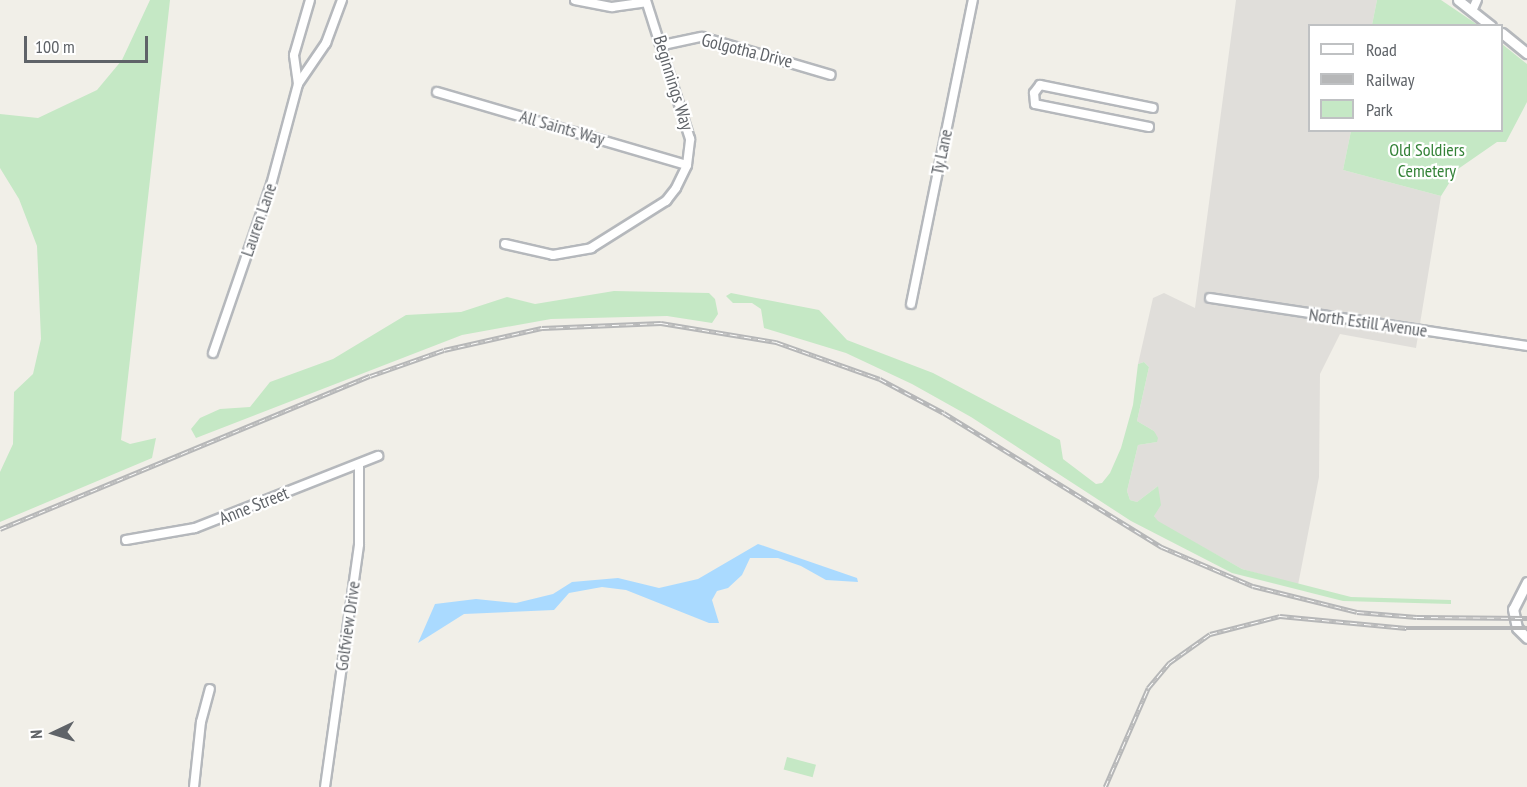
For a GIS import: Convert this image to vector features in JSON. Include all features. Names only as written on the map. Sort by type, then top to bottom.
[{"type":"street","name":"Lauren Lane","points":[[298,84],[294,56],[310,0]]},
{"type":"street","name":"Lauren Lane","points":[[213,353],[270,185],[298,84],[326,43],[342,0]]},
{"type":"street","points":[[575,0],[612,8],[646,1]]},
{"type":"street","name":"Ty Lane","points":[[911,304],[973,0]]},
{"type":"street","points":[[1458,0],[1488,24]]},
{"type":"street","points":[[1472,11],[1477,0]]},
{"type":"street","name":"Beginnings Way","points":[[646,1],[663,45],[687,124],[687,165]]},
{"type":"street","points":[[1503,34],[1527,53]]},
{"type":"street","name":"Golgotha Drive","points":[[663,45],[702,37],[831,75]]},
{"type":"street","points":[[1149,127],[1035,104],[1034,93],[1040,85],[1153,108]]},
{"type":"street","name":"All Saints Way","points":[[437,92],[687,165]]},
{"type":"street","points":[[505,244],[553,255],[591,248],[666,201],[687,165]]},
{"type":"street","name":"North Estill Avenue","points":[[1210,298],[1527,346]]},
{"type":"street","name":"Anne Street","points":[[126,540],[195,528],[378,456]]},
{"type":"street","name":"Golfview Drive","points":[[325,787],[359,544],[359,464]]},
{"type":"street","points":[[1527,582],[1513,609],[1517,628],[1527,638]]},
{"type":"street","points":[[194,787],[201,722],[210,690]]},
{"type":"shaded area","points":[[1236,0],[1377,0],[1372,24],[1308,24],[1308,132],[1351,132],[1343,170],[1441,196],[1416,348],[1340,334],[1320,374],[1319,477],[1298,585],[1242,569],[1158,522],[1154,516],[1158,486],[1137,502],[1130,500],[1127,491],[1138,445],[1157,442],[1154,431],[1137,421],[1149,367],[1144,362],[1138,364],[1153,298],[1164,293],[1195,308]]},
{"type":"green space","points":[[150,0],[170,0],[121,440],[130,444],[156,438],[152,458],[0,522],[0,472],[13,444],[14,392],[33,374],[41,339],[37,246],[19,199],[0,168],[0,114],[38,118],[97,90],[122,60]]},
{"type":"green space","points":[[1377,0],[1441,0],[1477,24],[1372,24]]},
{"type":"green space","name":"Old Soldiers Cemetery","points":[[1503,45],[1527,64],[1527,102],[1506,142],[1497,142],[1458,169],[1441,196],[1343,170],[1351,132],[1503,132]]},
{"type":"green space","points":[[614,291],[709,293],[715,299],[718,314],[712,323],[667,316],[551,319],[462,335],[196,438],[191,429],[200,418],[220,409],[250,407],[270,382],[333,359],[406,315],[461,312],[507,297],[535,304]]},
{"type":"green space","points":[[731,293],[819,310],[847,340],[933,373],[1060,440],[1063,459],[1096,484],[1102,483],[1110,473],[1121,448],[1133,405],[1138,364],[1144,362],[1149,367],[1137,421],[1154,431],[1158,438],[1157,442],[1138,445],[1127,491],[1130,500],[1137,502],[1158,486],[1161,505],[1154,516],[1158,521],[1242,569],[1351,597],[1451,600],[1451,604],[1343,601],[1232,573],[1131,521],[971,417],[912,384],[846,353],[764,328],[761,309],[752,303],[733,303],[726,296]]},
{"type":"green space","points":[[787,757],[816,765],[813,777],[784,770]]},
{"type":"water","points":[[758,544],[857,578],[858,582],[826,580],[801,566],[778,558],[750,558],[742,575],[728,588],[717,591],[712,600],[719,623],[709,623],[626,590],[602,587],[569,593],[554,610],[464,614],[418,643],[435,604],[476,599],[516,603],[553,594],[572,582],[618,578],[659,588],[698,579]]},
{"type":"railway","points":[[0,529],[370,376],[444,350],[542,328],[661,323],[776,342],[880,379],[944,413],[1162,547],[1253,586],[1357,612],[1417,617],[1527,618]]},
{"type":"railway","points":[[1105,787],[1148,688],[1169,663],[1210,634],[1280,616],[1406,628],[1527,628]]}]
